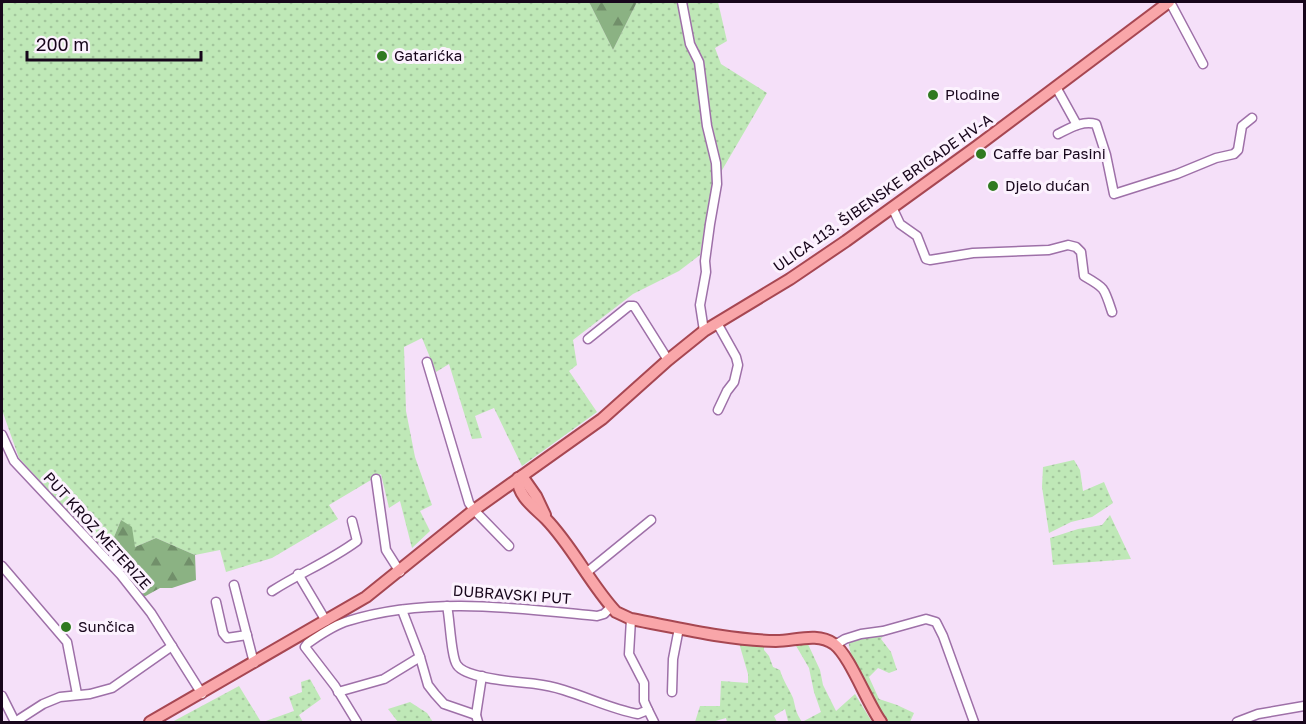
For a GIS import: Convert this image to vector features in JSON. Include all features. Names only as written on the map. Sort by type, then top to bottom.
[{"type":"main road","name":"ULICA 113. ŠIBENSKE BRIGADE HV-A","points":[[150,723],[366,597],[400,572],[474,510],[602,419],[704,331],[790,279],[892,207],[1169,2]]},
{"type":"main road","name":"DUBRAVSKI PUT","points":[[520,477],[519,486],[524,496],[547,520],[611,607],[622,616],[751,640],[787,641],[815,637],[835,645]]},
{"type":"main road","name":"DUBRAVSKI PUT","points":[[520,477],[540,502],[547,520]]},
{"type":"main road","points":[[494,496],[506,492],[524,496]]},
{"type":"main road","points":[[835,645],[844,656],[881,723]]},
{"type":"street","points":[[682,2],[690,44],[699,62],[707,126],[716,164],[717,184],[700,305],[704,331]]},
{"type":"street","points":[[1169,2],[1203,64]]},
{"type":"street","points":[[1056,87],[1077,125]]},
{"type":"street","points":[[1058,134],[1077,125],[1091,122],[1096,124],[1106,155],[1114,194],[1177,174],[1216,158],[1234,154],[1238,150],[1242,126],[1252,118]]},
{"type":"street","points":[[892,207],[900,224],[917,236],[926,259],[930,260],[973,253],[1049,250],[1068,245],[1076,247],[1081,252],[1083,276],[1095,281],[1105,291],[1112,312]]},
{"type":"street","points":[[588,339],[630,306],[634,306],[668,360]]},
{"type":"street","points":[[717,323],[738,365],[734,382],[718,410]]},
{"type":"street","points":[[427,362],[449,430],[465,493],[474,510],[509,546]]},
{"type":"street","name":"PUT KROZ METERIZE","points":[[2,435],[14,461],[122,574],[151,613],[202,694]]},
{"type":"street","points":[[376,478],[385,529],[386,550],[400,572]]},
{"type":"street","points":[[586,573],[651,519]]},
{"type":"street","points":[[272,591],[298,574],[329,560],[357,541],[352,521]]},
{"type":"street","points":[[2,566],[67,642],[77,694]]},
{"type":"street","points":[[298,574],[326,621]]},
{"type":"street","points":[[234,585],[254,663]]},
{"type":"street","points":[[216,602],[223,633],[227,638],[247,635]]},
{"type":"street","points":[[447,606],[451,623],[453,657],[462,670],[482,676],[549,686],[638,714],[648,710]]},
{"type":"street","name":"DUBRAVSKI PUT","points":[[338,692],[305,647],[346,621],[402,610],[447,606],[487,606],[597,616],[604,614],[611,607]]},
{"type":"street","points":[[402,610],[428,685],[444,704],[477,719],[482,676]]},
{"type":"street","points":[[631,619],[629,654],[644,683],[644,701],[654,723]]},
{"type":"street","points":[[835,645],[861,634],[883,631],[926,619],[936,622],[974,723]]},
{"type":"street","points":[[672,692],[673,658],[679,628]]},
{"type":"street","points":[[2,696],[15,722],[43,704],[60,697],[90,694],[112,688],[171,646]]},
{"type":"street","points":[[357,723],[338,692],[384,679],[420,657]]},
{"type":"street","points":[[1237,723],[1266,712],[1305,706]]},
{"type":"green space","points":[[2,2],[589,2],[613,50],[637,2],[718,2],[727,41],[715,48],[721,64],[767,93],[711,189],[700,255],[679,271],[633,294],[573,340],[577,365],[569,371],[597,412],[522,466],[494,408],[475,416],[482,438],[472,439],[449,364],[436,372],[422,338],[404,347],[406,411],[415,457],[432,505],[420,511],[430,531],[412,548],[400,501],[389,508],[381,474],[329,505],[338,519],[272,558],[226,572],[220,550],[195,555],[156,538],[135,547],[121,520],[107,554],[19,458],[2,410]]},
{"type":"green space","points":[[589,2],[637,2],[613,50]]},
{"type":"green space","points":[[1074,460],[1080,470],[1083,491],[1104,482],[1113,503],[1092,517],[1071,522],[1049,533],[1042,487],[1043,467]]},
{"type":"green space","points":[[1110,515],[1131,559],[1053,565],[1050,538],[1078,529],[1102,525]]},
{"type":"green space","points":[[121,520],[132,527],[135,547],[156,538],[195,555],[196,580],[172,588],[160,588],[142,598],[124,572],[107,554]]},
{"type":"green space","points":[[884,635],[881,639],[891,652],[897,670],[889,673],[878,668],[869,677],[879,699],[914,713],[910,722],[888,722],[864,683],[850,649],[849,642],[863,637]]},
{"type":"green space","points":[[807,642],[820,670],[823,685],[836,711],[855,694],[872,722],[802,722],[821,712],[809,668],[795,644]]},
{"type":"green space","points":[[739,643],[764,645],[764,650],[773,667],[780,670],[802,722],[788,721],[785,709],[774,716],[777,722],[727,722],[726,718],[712,722],[695,722],[700,706],[720,706],[721,681],[748,683],[748,674]]},
{"type":"green space","points":[[310,679],[321,699],[299,715],[303,722],[263,722],[294,711],[289,697],[302,692],[301,682]]},
{"type":"green space","points":[[239,686],[261,722],[172,722]]},
{"type":"green space","points":[[410,702],[427,713],[433,722],[398,722],[388,709]]},
{"type":"place","name":"Gatarićka","points":[[382,56]]},
{"type":"place","name":"Plodine","points":[[933,95]]},
{"type":"place","name":"Caffe bar Pasini","points":[[981,154]]},
{"type":"place","name":"Djelo dućan","points":[[993,186]]},
{"type":"place","name":"Sunčica","points":[[66,627]]}]
